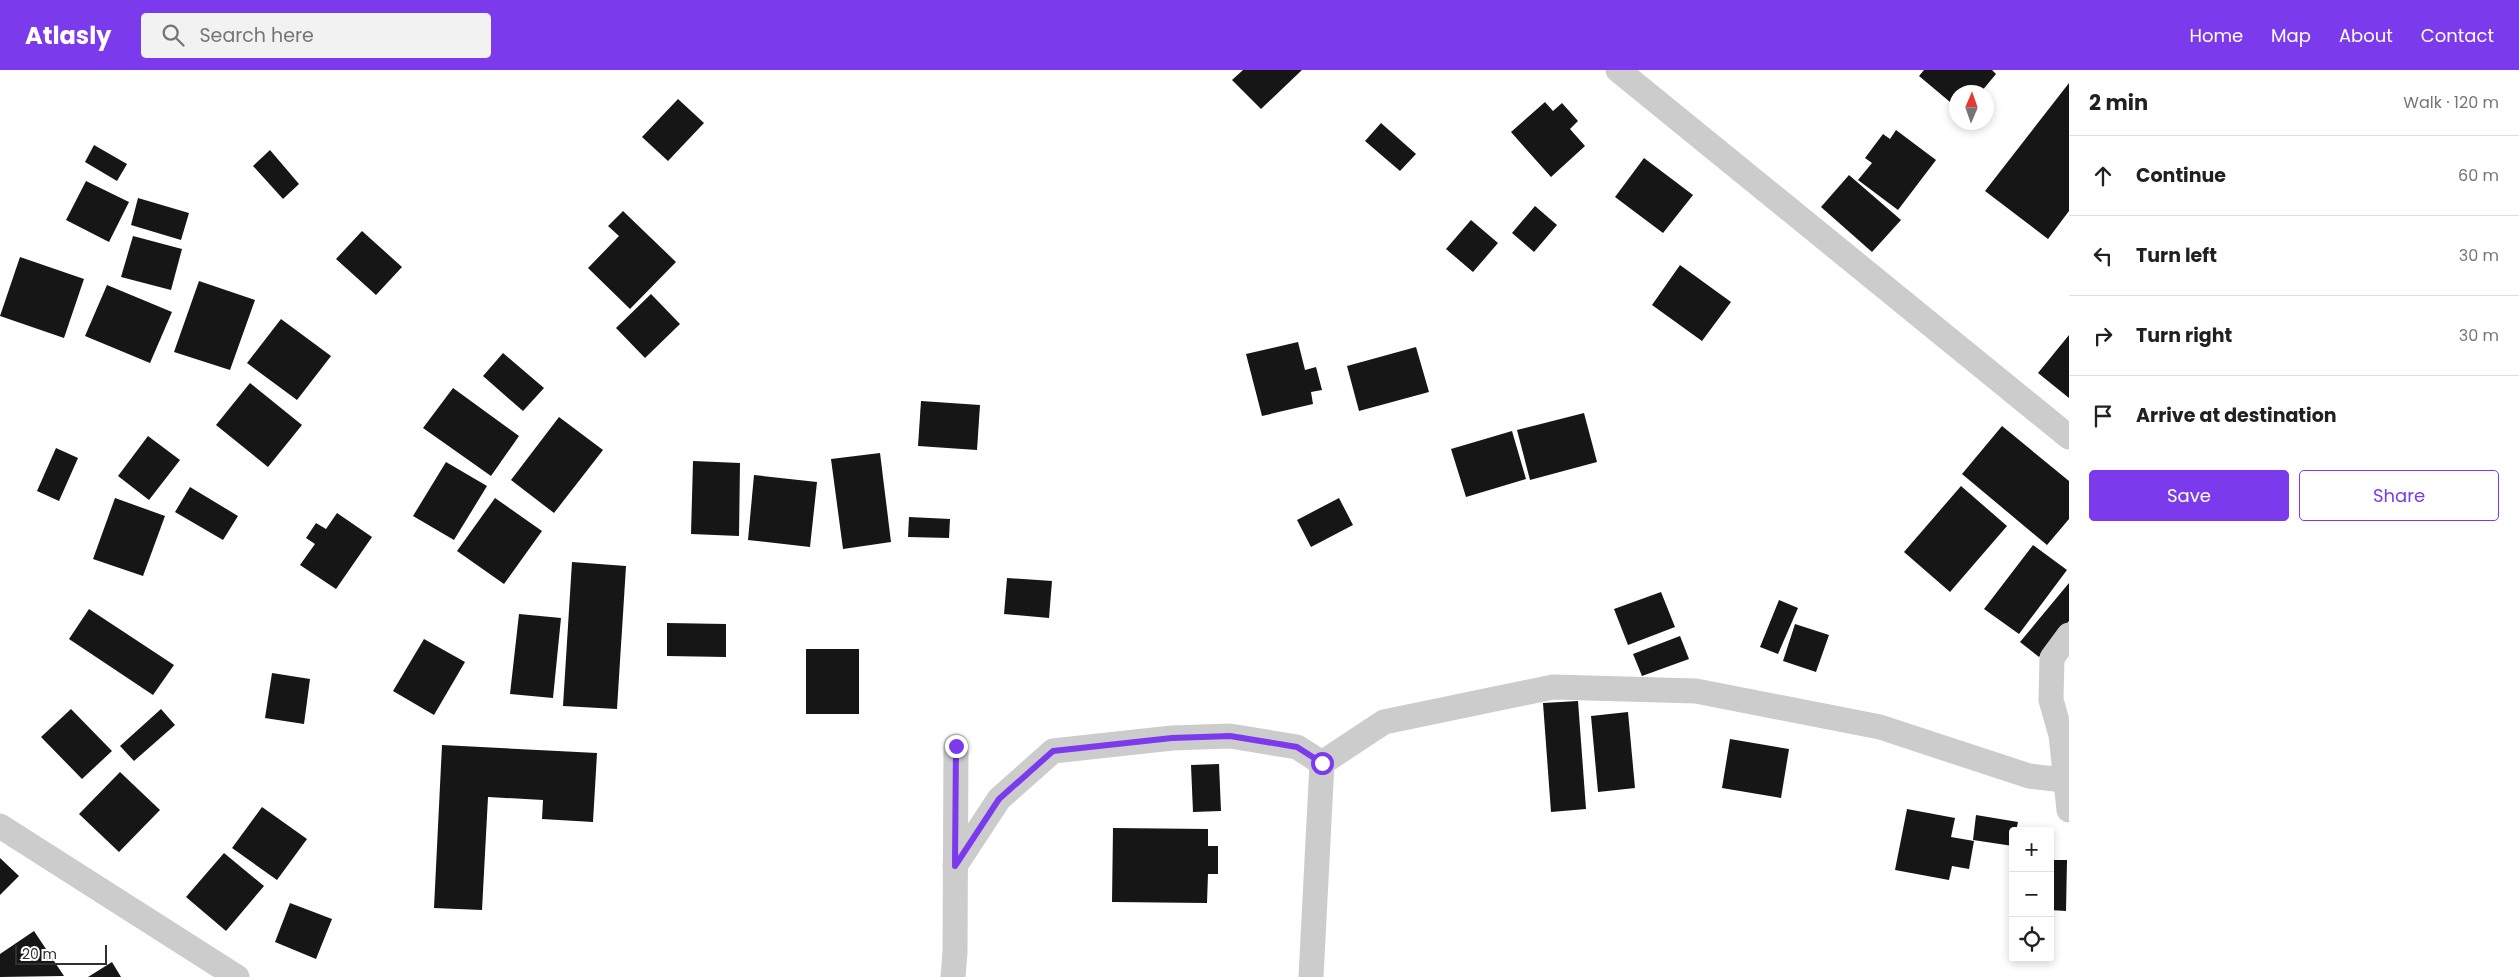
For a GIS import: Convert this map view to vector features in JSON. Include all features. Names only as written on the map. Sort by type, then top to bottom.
[{"type":"street","points":[[1618,70],[2069,437]]},
{"type":"street","points":[[2069,635],[2052,658],[2052,700],[2061,735],[2064,780],[2069,810]]},
{"type":"street","points":[[1322,763],[1384,722],[1553,688],[1696,691],[1880,728],[2029,776],[2064,780]]},
{"type":"street","points":[[955,866],[999,799],[1053,751],[1172,738],[1230,736],[1297,747],[1322,763]]},
{"type":"street","points":[[953,977],[956,746]]},
{"type":"street","points":[[1311,977],[1322,763]]},
{"type":"street","points":[[0,826],[237,977]]},
{"type":"building","points":[[1243,70],[1302,70],[1261,109],[1232,80]]},
{"type":"building","points":[[1924,70],[1992,70],[1996,74],[1987,85],[1949,85],[1949,101],[1919,76]]},
{"type":"building","points":[[2069,83],[2069,211],[2048,239],[1985,191]]},
{"type":"building","points":[[678,99],[704,123],[668,161],[642,137]]},
{"type":"building","points":[[1545,102],[1553,111],[1562,103],[1578,121],[1570,129],[1585,146],[1551,177],[1511,132]]},
{"type":"building","points":[[1381,123],[1416,154],[1400,171],[1365,141]]},
{"type":"building","points":[[1896,130],[1936,160],[1898,210],[1858,180],[1872,163],[1865,158],[1883,134],[1890,139]]},
{"type":"building","points":[[94,145],[127,164],[117,181],[85,162]]},
{"type":"building","points":[[270,150],[299,184],[283,199],[253,166]]},
{"type":"building","points":[[1644,158],[1693,195],[1663,233],[1615,197]]},
{"type":"building","points":[[1849,175],[1901,220],[1872,252],[1821,207]]},
{"type":"building","points":[[86,181],[129,202],[109,242],[66,220]]},
{"type":"building","points":[[138,198],[189,213],[181,240],[131,225]]},
{"type":"building","points":[[1535,206],[1557,225],[1534,252],[1512,233]]},
{"type":"building","points":[[623,211],[676,262],[630,309],[588,268],[619,236],[608,226]]},
{"type":"building","points":[[1471,220],[1498,243],[1473,272],[1446,249]]},
{"type":"building","points":[[362,231],[402,267],[376,295],[336,259]]},
{"type":"building","points":[[133,236],[182,249],[171,290],[121,277]]},
{"type":"building","points":[[20,257],[84,279],[64,338],[0,316]]},
{"type":"building","points":[[1680,265],[1731,302],[1702,341],[1652,305]]},
{"type":"building","points":[[199,281],[255,300],[230,370],[174,352]]},
{"type":"building","points":[[107,285],[172,312],[150,363],[85,336]]},
{"type":"building","points":[[651,294],[680,324],[645,358],[616,328]]},
{"type":"building","points":[[281,319],[331,356],[297,400],[247,363]]},
{"type":"building","points":[[2069,335],[2069,398],[2038,373]]},
{"type":"building","points":[[1298,342],[1305,370],[1316,367],[1322,390],[1311,392],[1313,404],[1262,416],[1246,354]]},
{"type":"building","points":[[1416,347],[1429,392],[1359,411],[1347,366]]},
{"type":"building","points":[[503,353],[544,388],[523,411],[483,376]]},
{"type":"building","points":[[250,383],[302,425],[268,467],[216,425]]},
{"type":"building","points":[[453,388],[519,436],[491,476],[423,428]]},
{"type":"building","points":[[921,401],[980,405],[977,450],[918,446]]},
{"type":"building","points":[[1584,413],[1597,462],[1530,480],[1517,430]]},
{"type":"building","points":[[559,417],[603,450],[554,513],[511,480]]},
{"type":"building","points":[[2002,426],[2069,481],[2069,519],[2047,545],[1962,474]]},
{"type":"building","points":[[1512,431],[1526,479],[1466,497],[1451,449]]},
{"type":"building","points":[[148,436],[180,460],[149,500],[118,476]]},
{"type":"building","points":[[56,448],[78,458],[59,501],[37,491]]},
{"type":"building","points":[[880,453],[891,542],[843,549],[831,459]]},
{"type":"building","points":[[693,461],[740,463],[739,536],[691,534]]},
{"type":"building","points":[[446,462],[487,486],[454,540],[413,516]]},
{"type":"building","points":[[754,475],[817,482],[810,547],[748,540]]},
{"type":"building","points":[[1961,486],[2007,526],[1950,592],[1904,552]]},
{"type":"building","points":[[190,487],[238,516],[223,540],[175,512]]},
{"type":"building","points":[[115,498],[165,516],[143,576],[93,559]]},
{"type":"building","points":[[495,498],[542,531],[504,584],[457,551]]},
{"type":"building","points":[[1339,498],[1353,525],[1311,547],[1297,520]]},
{"type":"building","points":[[337,513],[372,537],[336,589],[300,565],[315,544],[306,538],[316,523],[326,529]]},
{"type":"building","points":[[909,517],[950,519],[949,538],[908,537]]},
{"type":"building","points":[[2033,545],[2067,570],[2019,634],[1984,609]]},
{"type":"building","points":[[572,562],[626,566],[617,709],[563,706]]},
{"type":"building","points":[[1007,578],[1052,581],[1049,618],[1004,614]]},
{"type":"building","points":[[2069,583],[2069,621],[2039,657],[2020,642]]},
{"type":"building","points":[[1661,592],[1675,627],[1628,645],[1614,609]]},
{"type":"building","points":[[1779,600],[1798,608],[1778,654],[1760,647]]},
{"type":"building","points":[[89,609],[174,665],[153,695],[69,639]]},
{"type":"building","points":[[519,614],[561,618],[553,698],[510,694]]},
{"type":"building","points":[[667,623],[726,624],[726,657],[667,656]]},
{"type":"building","points":[[1795,624],[1829,635],[1816,672],[1783,661]]},
{"type":"building","points":[[1680,636],[1689,659],[1642,676],[1633,654]]},
{"type":"building","points":[[424,639],[465,662],[434,715],[393,691]]},
{"type":"building","points":[[806,649],[859,649],[859,714],[806,714]]},
{"type":"building","points":[[272,673],[310,679],[304,724],[265,718]]},
{"type":"building","points":[[1578,701],[1586,809],[1551,812],[1543,703]]},
{"type":"building","points":[[71,709],[112,751],[82,779],[41,737]]},
{"type":"building","points":[[161,709],[175,725],[134,761],[120,746]]},
{"type":"building","points":[[1628,712],[1635,788],[1598,792],[1591,716]]},
{"type":"building","points":[[1730,739],[1789,749],[1781,798],[1722,788]]},
{"type":"building","points":[[442,745],[597,753],[593,822],[542,819],[543,800],[488,797],[482,910],[434,908]]},
{"type":"building","points":[[1219,764],[1221,811],[1193,812],[1191,765]]},
{"type":"building","points":[[120,772],[160,810],[119,852],[79,814]]},
{"type":"building","points":[[262,807],[307,839],[277,880],[232,848]]},
{"type":"building","points":[[1907,809],[1955,818],[1951,837],[1974,841],[1969,869],[1952,866],[1949,880],[1895,870]]},
{"type":"building","points":[[1976,815],[2018,822],[2017,827],[2009,827],[2009,845],[1973,840]]},
{"type":"building","points":[[1113,828],[1208,829],[1208,846],[1218,846],[1218,874],[1208,874],[1207,903],[1112,902]]},
{"type":"building","points":[[224,853],[264,886],[226,931],[186,897]]},
{"type":"building","points":[[0,858],[19,876],[0,895]]},
{"type":"building","points":[[2054,860],[2067,860],[2066,911],[2054,910]]},
{"type":"building","points":[[290,903],[332,919],[316,959],[275,942]]},
{"type":"building","points":[[34,931],[64,976],[0,977],[0,954]]},
{"type":"building","points":[[112,962],[121,977],[88,977]]},
{"type":"route","points":[[956,746],[955,866],[999,799],[1053,751],[1172,738],[1230,736],[1297,747],[1322,763]]}]
